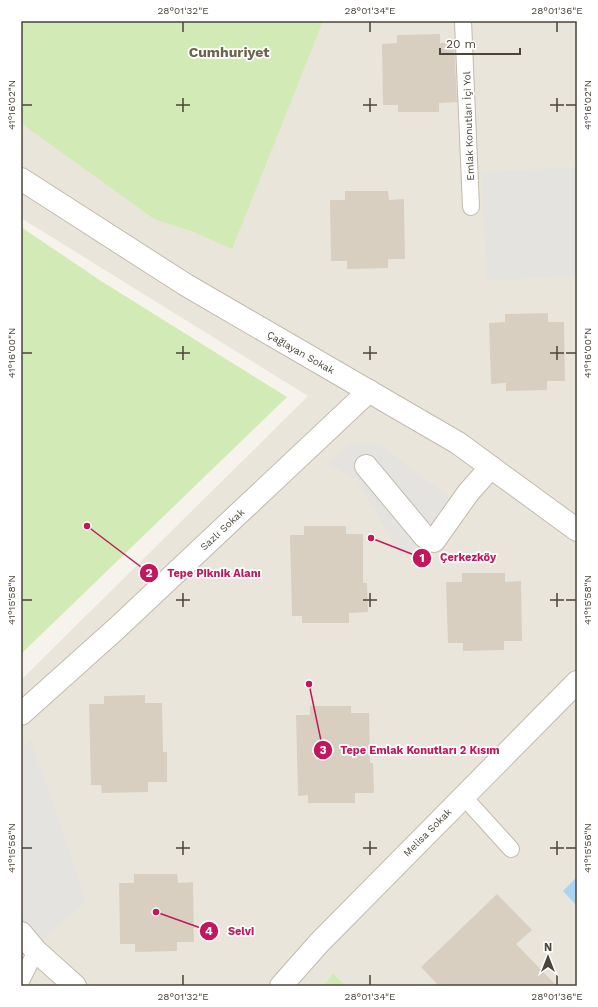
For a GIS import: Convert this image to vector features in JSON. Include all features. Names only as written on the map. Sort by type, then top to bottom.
[{"type":"street","name":"Çağlayan Sokak","points":[[21,179],[186,285],[458,443],[576,529]]},
{"type":"street","name":"Sazlı Sokak","points":[[21,714],[117,628],[369,391]]},
{"type":"street","points":[[366,466],[425,537],[434,541],[468,493],[491,467]]},
{"type":"street","name":"Melisa Sokak","points":[[281,986],[319,943],[577,682]]},
{"type":"street","points":[[21,933],[36,951],[75,986]]},
{"type":"lane","name":"Emlak Konutları İçi Yol","points":[[464,21],[471,207]]},
{"type":"lane","points":[[463,796],[511,849]]},
{"type":"lane","points":[[21,981],[36,951]]},
{"type":"shaded area","points":[[21,21],[577,21],[577,986],[346,986],[333,973],[323,986],[21,986],[34,943],[21,924],[21,680],[308,396],[21,218]]},
{"type":"shaded area","points":[[577,167],[577,276],[487,281],[481,172]]},
{"type":"shaded area","points":[[353,443],[380,444],[449,497],[425,537],[412,551],[401,556],[357,480],[327,464],[344,447]]},
{"type":"shaded area","points":[[31,739],[86,902],[36,945],[21,924],[21,748]]},
{"type":"green space","points":[[21,21],[323,21],[232,249],[194,232],[154,219],[21,123]]},
{"type":"green space","points":[[21,227],[101,281],[287,397],[21,654]]},
{"type":"green space","points":[[333,973],[346,986],[323,986]]},
{"type":"water","points":[[577,877],[577,906],[563,891]]},
{"type":"building","points":[[440,34],[440,43],[454,43],[457,102],[439,103],[439,112],[398,112],[398,105],[383,105],[382,44],[397,43],[397,35]]},
{"type":"building","points":[[345,191],[388,191],[389,200],[404,199],[405,259],[388,259],[388,268],[347,269],[347,261],[331,261],[330,200],[345,200]]},
{"type":"building","points":[[548,313],[548,322],[564,322],[565,381],[547,381],[547,390],[506,391],[506,383],[491,384],[489,323],[505,322],[505,314]]},
{"type":"building","points":[[304,526],[346,526],[346,534],[363,534],[363,583],[367,583],[368,612],[349,613],[349,623],[302,623],[302,616],[292,616],[290,535],[304,535]]},
{"type":"building","points":[[462,573],[505,573],[505,582],[521,581],[522,641],[504,641],[504,650],[463,651],[463,643],[448,643],[446,582],[462,582]]},
{"type":"building","points":[[145,695],[145,703],[162,703],[163,752],[167,752],[167,782],[148,782],[148,792],[102,793],[101,785],[91,785],[89,704],[104,704],[104,696]]},
{"type":"building","points":[[310,706],[351,706],[351,713],[369,713],[370,763],[373,763],[374,793],[355,793],[355,803],[308,803],[308,795],[298,796],[296,715],[310,715]]},
{"type":"building","points":[[134,874],[177,874],[178,883],[193,882],[194,942],[177,942],[177,951],[135,952],[135,944],[120,944],[119,883],[134,883]]},
{"type":"building","points":[[497,894],[532,930],[516,944],[557,986],[439,986],[421,967]]},
{"type":"place","name":"Tepe Piknik Alanı","points":[[87,526]]},
{"type":"place","name":"Çerkezköy","points":[[371,538]]},
{"type":"place","name":"Tepe Emlak Konutları 2 Kısım","points":[[309,684]]},
{"type":"place","name":"Selvi","points":[[156,912]]},
{"type":"district","name":"Cumhuriyet","points":[[229,52]]}]
